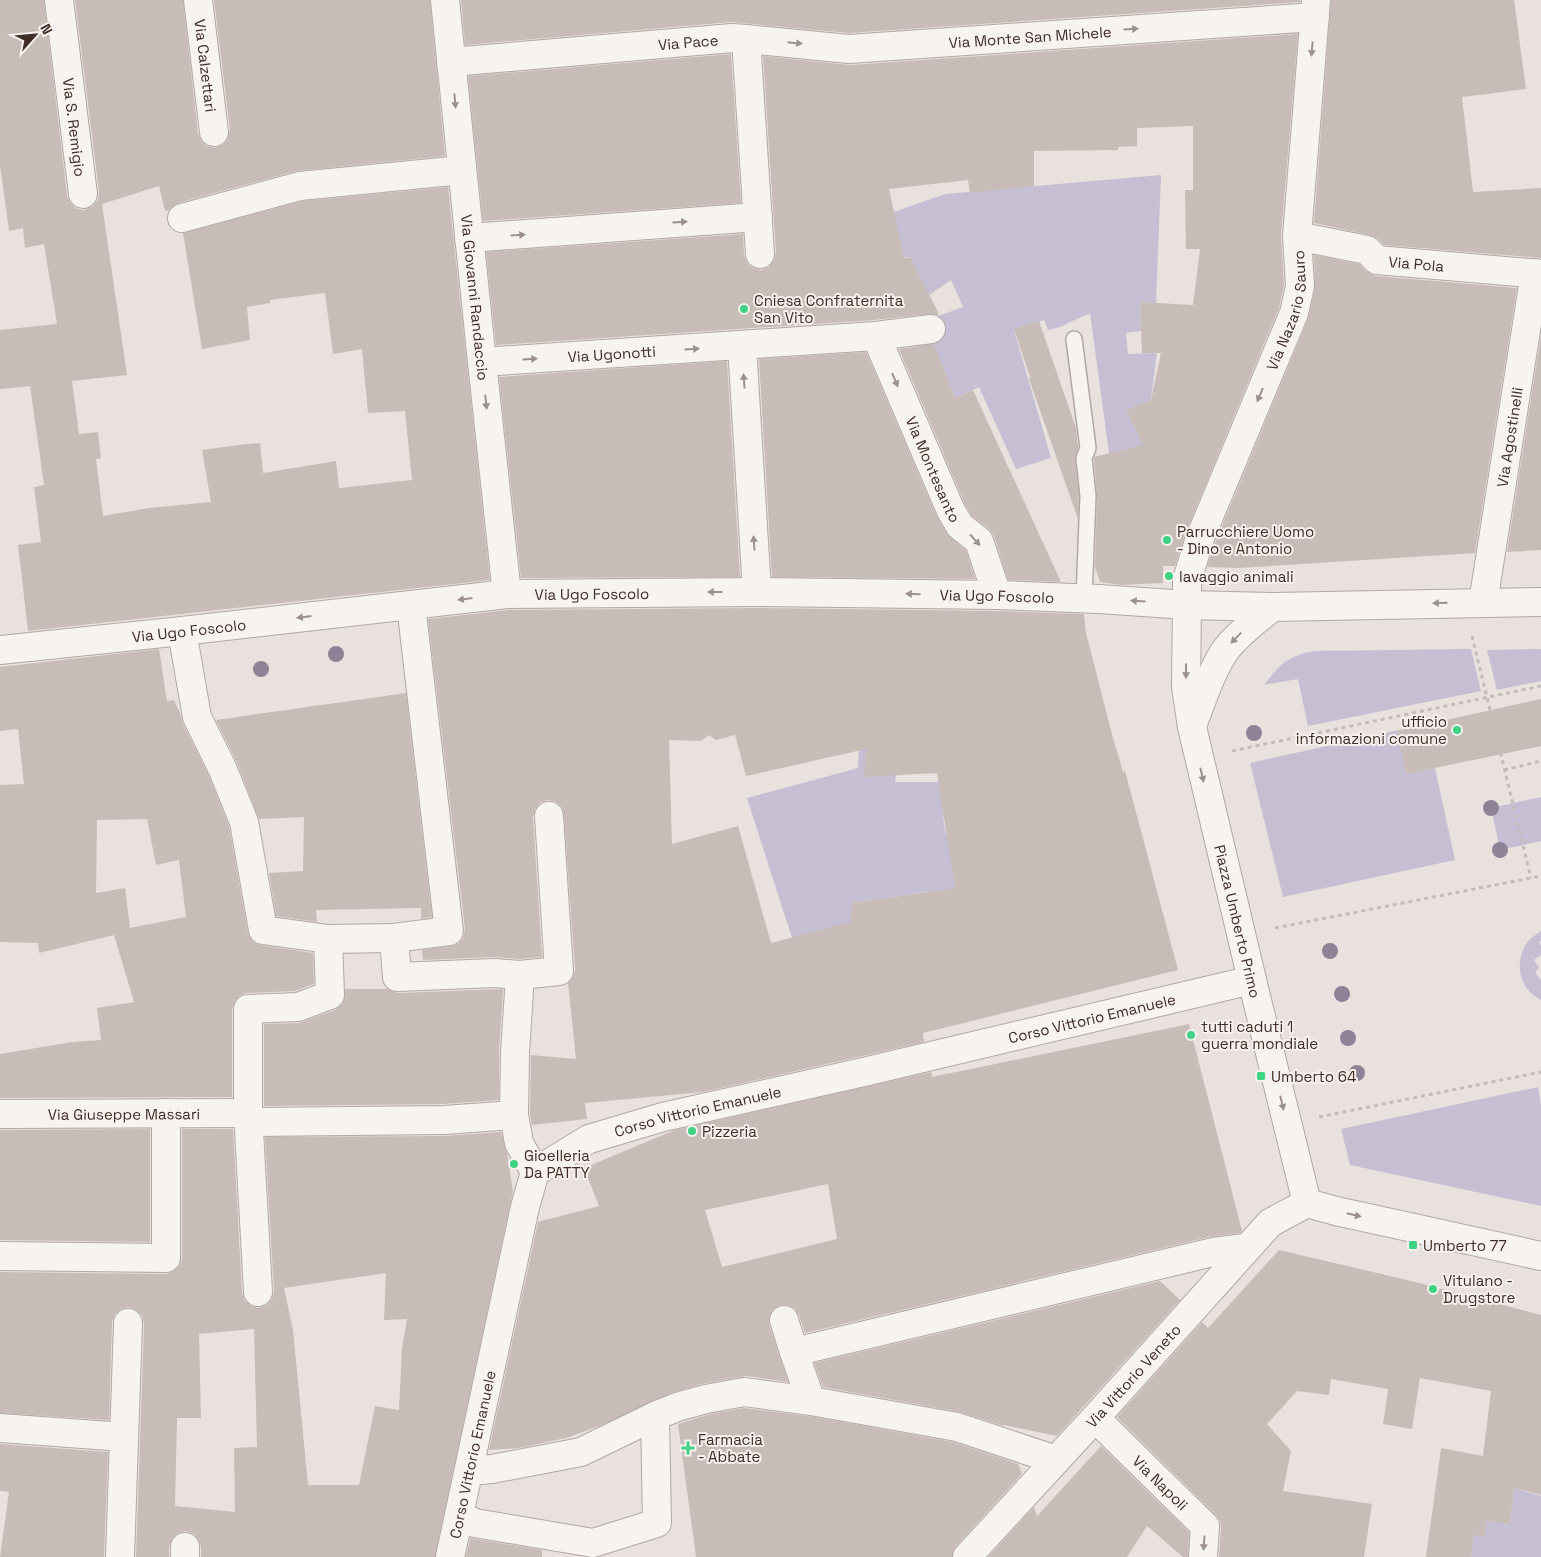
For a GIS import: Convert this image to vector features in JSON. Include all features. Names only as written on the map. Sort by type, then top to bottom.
[{"type":"street","name":"Via S. Remigio","points":[[59,0],[83,194]]},
{"type":"street","name":"Via Calzettari","points":[[198,0],[214,132]]},
{"type":"street","name":"Via Giovanni Randaccio","points":[[445,0],[508,594]]},
{"type":"street","name":"Via Monte San Michele","points":[[746,39],[849,49],[1315,8]]},
{"type":"street","name":"Via Nazario Sauro","points":[[1187,605],[1187,580],[1200,538],[1294,313],[1300,286],[1297,236],[1315,8]]},
{"type":"street","name":"Via Pace","points":[[451,62],[732,38],[746,39]]},
{"type":"street","points":[[746,39],[760,254]]},
{"type":"street","points":[[182,218],[300,186],[462,170]]},
{"type":"street","points":[[470,238],[758,217]]},
{"type":"street","name":"Via Pola","points":[[1297,236],[1367,250],[1377,260],[1538,273]]},
{"type":"street","name":"Via Agostinelli","points":[[1483,603],[1538,273]]},
{"type":"street","name":"Via Ugonotti","points":[[482,362],[742,346],[876,336],[931,329]]},
{"type":"street","name":"Via Montesanto","points":[[876,336],[951,511],[960,526],[979,541],[997,595]]},
{"type":"street","points":[[742,346],[757,592]]},
{"type":"street","name":"Via Ugo Foscolo","points":[[0,650],[508,594],[757,592],[997,595],[1187,605]]},
{"type":"street","points":[[1187,605],[1273,607],[1541,602]]},
{"type":"street","points":[[182,631],[197,717],[223,770],[244,822],[263,930],[328,939],[394,938],[448,931],[411,605]]},
{"type":"street","name":"Piazza Umberto Primo","points":[[1187,605],[1186,687],[1192,727],[1307,1203]]},
{"type":"street","points":[[1192,727],[1209,684],[1227,649],[1250,624],[1273,607]]},
{"type":"street","points":[[394,938],[397,977],[495,973],[520,975],[559,971],[549,816]]},
{"type":"street","points":[[258,1292],[248,1117],[248,1009],[298,1007],[330,995],[328,939]]},
{"type":"street","points":[[520,975],[515,1053],[514,1115],[519,1143],[535,1172]]},
{"type":"street","name":"Corso Vittorio Emanuele","points":[[450,1557],[525,1207],[535,1172],[589,1139],[663,1117],[868,1072],[1252,980]]},
{"type":"street","points":[[0,1256],[166,1258],[166,1113]]},
{"type":"street","name":"Via Giuseppe Massari","points":[[0,1114],[166,1113],[248,1117],[444,1120],[514,1115]]},
{"type":"street","points":[[1307,1203],[1458,1239],[1541,1256]]},
{"type":"street","name":"Via Vittorio Veneto","points":[[967,1557],[1270,1223],[1307,1203]]},
{"type":"street","points":[[794,1352],[1213,1252],[1246,1248]]},
{"type":"street","points":[[784,1320],[811,1401]]},
{"type":"street","points":[[120,1557],[128,1324]]},
{"type":"street","points":[[469,1471],[492,1469],[581,1452],[677,1407],[744,1392],[811,1401],[957,1427],[1056,1460]]},
{"type":"street","points":[[459,1515],[475,1523],[593,1544],[657,1523],[655,1416]]},
{"type":"street","name":"Via Napoli","points":[[1095,1418],[1205,1526],[1203,1557]]},
{"type":"street","points":[[0,1428],[124,1437]]},
{"type":"lane","points":[[1074,339],[1088,448],[1084,458],[1088,496],[1084,599]]},
{"type":"path","points":[[1472,633],[1486,698],[1531,878]]},
{"type":"path","points":[[1232,751],[1541,686]]},
{"type":"path","points":[[1504,770],[1541,761]]},
{"type":"path","points":[[1274,928],[1541,876]]},
{"type":"path","points":[[1319,1117],[1541,1072]]},
{"type":"shaded area","points":[[1161,175],[1156,303],[1140,302],[1141,331],[1126,333],[1128,354],[1157,353],[1151,400],[1126,410],[1147,452],[1109,453],[1090,313],[1060,327],[1048,330],[1044,320],[1014,330],[1051,458],[1016,469],[979,387],[955,398],[941,362],[928,367],[918,344],[944,334],[938,316],[963,307],[951,280],[929,295],[910,257],[886,257],[888,214],[945,194]]},
{"type":"shaded area","points":[[1471,649],[1481,691],[1308,726],[1298,679],[1264,685],[1285,662],[1297,655],[1314,651]]},
{"type":"shaded area","points":[[1541,649],[1541,681],[1497,690],[1487,650]]},
{"type":"shaded area","points":[[1403,729],[1397,731],[1406,774],[1435,768],[1455,860],[1283,897],[1250,763]]},
{"type":"shaded area","points":[[859,737],[898,762],[895,782],[946,782],[953,815],[943,817],[946,835],[985,828],[972,872],[953,875],[956,895],[926,892],[852,903],[858,939],[792,938],[747,798],[858,768]]},
{"type":"shaded area","points":[[1541,797],[1541,841],[1500,850],[1491,808]]},
{"type":"shaded area","points":[[1541,931],[1541,941],[1539,942],[1541,955],[1534,960],[1539,968],[1536,974],[1541,980],[1541,1000],[1527,989],[1520,973],[1520,965],[1524,948],[1529,940]]},
{"type":"shaded area","points":[[1538,1087],[1541,1106],[1541,1206],[1350,1165],[1341,1129]]},
{"type":"shaded area","points":[[1514,1488],[1541,1496],[1541,1557],[1471,1557],[1474,1535],[1485,1536],[1486,1521],[1510,1524]]},
{"type":"building","points":[[0,0],[44,0],[67,196],[71,204],[77,209],[84,210],[93,206],[98,200],[99,192],[75,0],[183,0],[198,134],[202,142],[207,146],[215,148],[224,144],[230,130],[214,0],[430,0],[445,156],[296,171],[178,203],[165,211],[159,186],[102,204],[127,375],[72,381],[79,434],[98,432],[101,458],[96,459],[103,516],[149,508],[211,502],[202,450],[238,445],[260,443],[263,473],[336,461],[339,488],[412,480],[405,411],[368,413],[362,349],[333,354],[325,293],[270,300],[270,303],[247,307],[250,340],[202,349],[183,233],[303,201],[448,187],[490,580],[28,631],[18,545],[41,542],[34,487],[44,485],[30,386],[0,389],[0,330],[57,324],[44,244],[25,248],[23,228],[9,231],[0,165]]},
{"type":"building","points":[[461,0],[1300,0],[1300,2],[849,33],[731,22],[465,45]]},
{"type":"building","points":[[1331,0],[1514,0],[1526,89],[1462,97],[1473,192],[1541,188],[1541,258],[1384,245],[1370,235],[1314,223]]},
{"type":"building","points":[[1298,34],[1281,235],[1284,285],[1279,308],[1186,532],[1175,566],[1163,566],[1163,583],[1122,585],[1100,582],[1095,567],[1097,496],[1094,457],[1143,445],[1126,410],[1151,400],[1161,353],[1142,353],[1140,302],[1193,305],[1200,249],[1186,249],[1185,190],[1193,190],[1193,126],[1137,128],[1137,146],[1118,147],[1118,150],[1034,151],[1034,186],[970,193],[968,180],[889,189],[904,258],[910,257],[938,315],[929,314],[874,320],[496,345],[486,252],[743,234],[744,255],[747,263],[753,268],[761,270],[769,267],[776,253],[763,56],[850,65]]},
{"type":"building","points":[[731,54],[741,203],[483,221],[468,76]]},
{"type":"building","points":[[1314,255],[1359,264],[1366,271],[1376,276],[1517,288],[1475,553],[1239,568],[1207,567],[1215,543],[1308,319],[1315,289]]},
{"type":"building","points":[[1039,321],[1076,428],[1078,447],[1075,459],[1079,496],[1078,519],[1029,379],[1030,377],[1014,329]]},
{"type":"building","points":[[1541,335],[1541,550],[1507,552]]},
{"type":"building","points":[[934,344],[955,398],[973,390],[1061,582],[1008,580],[994,536],[989,529],[972,516],[965,504],[899,349]]},
{"type":"building","points":[[866,352],[937,517],[947,534],[966,550],[975,579],[772,577],[759,359]]},
{"type":"building","points":[[727,361],[740,577],[521,578],[499,377]]},
{"type":"building","points":[[757,608],[1084,614],[1086,633],[1113,738],[1123,772],[1125,771],[1178,970],[923,1033],[924,1042],[703,1092],[585,1103],[587,1119],[532,1125],[530,1114],[531,1055],[576,1059],[568,983],[573,977],[575,970],[562,807],[556,802],[548,800],[540,803],[535,809],[533,817],[542,957],[423,960],[422,950],[458,944],[463,938],[465,929],[428,619],[508,610]],"holes":[[[709,735],[716,740],[735,735],[746,776],[866,749],[864,777],[937,773],[955,888],[852,903],[850,922],[771,943],[738,826],[672,844],[669,740],[701,741]]]},
{"type":"building","points":[[159,649],[167,701],[174,700],[183,724],[209,776],[229,826],[248,933],[253,942],[260,945],[313,953],[314,984],[295,991],[247,993],[239,996],[235,1001],[232,1009],[232,1097],[0,1098],[0,1054],[73,1042],[101,1040],[97,1008],[134,1002],[114,935],[39,953],[38,943],[0,942],[0,785],[24,784],[18,729],[0,731],[0,667]],"holes":[[[147,819],[156,865],[179,860],[186,917],[130,928],[125,888],[96,893],[97,820]]]},
{"type":"building","points":[[406,693],[432,917],[421,919],[421,908],[316,910],[317,922],[276,916],[269,873],[303,871],[304,817],[259,819],[237,763],[216,720]]},
{"type":"building","points":[[1541,699],[1541,746],[1406,774],[1397,731]]},
{"type":"building","points":[[345,989],[388,989],[398,993],[503,989],[499,1052],[499,1100],[443,1104],[264,1106],[264,1024],[299,1023],[335,1010],[343,1003]]},
{"type":"building","points":[[1189,1024],[1242,1231],[1240,1233],[1209,1237],[805,1333],[795,1309],[788,1305],[780,1305],[772,1310],[769,1324],[788,1382],[746,1376],[702,1384],[671,1393],[602,1425],[566,1438],[519,1448],[489,1450],[538,1222],[599,1206],[584,1168],[675,1130],[931,1072],[932,1077]],"holes":[[[828,1184],[837,1239],[722,1267],[705,1210]]]},
{"type":"building","points":[[150,1129],[150,1242],[0,1240],[0,1130]]},
{"type":"building","points":[[182,1129],[233,1129],[242,1293],[245,1301],[251,1306],[258,1308],[267,1305],[272,1299],[274,1291],[265,1137],[444,1136],[501,1132],[507,1153],[513,1191],[435,1557],[201,1557],[201,1547],[198,1539],[192,1533],[185,1531],[178,1533],[172,1539],[169,1547],[169,1557],[136,1557],[144,1324],[142,1315],[129,1307],[121,1309],[115,1314],[112,1322],[109,1420],[0,1413],[0,1272],[166,1274],[174,1271],[180,1265],[182,1258]],"holes":[[[386,1273],[384,1320],[407,1319],[402,1348],[399,1410],[375,1406],[359,1485],[308,1485],[293,1330],[284,1288]],[[254,1329],[257,1447],[234,1448],[235,1512],[175,1506],[177,1418],[201,1418],[199,1334]]]},
{"type":"building","points":[[1279,1250],[1407,1280],[1541,1315],[1541,1495],[1514,1488],[1510,1524],[1486,1521],[1485,1537],[1474,1535],[1471,1557],[1426,1557],[1441,1448],[1483,1456],[1491,1391],[1420,1378],[1412,1429],[1383,1424],[1388,1389],[1331,1379],[1329,1395],[1297,1391],[1267,1424],[1291,1451],[1283,1491],[1372,1504],[1364,1557],[1219,1557],[1221,1527],[1216,1515],[1117,1417],[1202,1322],[1208,1328]]},
{"type":"building","points":[[1160,1281],[1180,1300],[1057,1436],[1004,1426],[960,1412],[823,1387],[814,1363]]},
{"type":"building","points":[[744,1408],[809,1416],[953,1442],[1018,1464],[1022,1474],[956,1546],[952,1557],[696,1557],[678,1424],[710,1414]]},
{"type":"building","points":[[0,1444],[108,1452],[104,1557],[0,1557],[9,1492],[0,1491]]},
{"type":"building","points":[[1101,1446],[1189,1532],[1188,1557],[1183,1557],[1147,1526],[1127,1557],[988,1557],[1034,1507],[1037,1516]]},
{"type":"building","points":[[470,1538],[542,1550],[542,1557],[466,1557]]},
{"type":"place","name":"Cniesa Confraternita San Vito","points":[[744,309]]},
{"type":"place","name":"Parrucchiere Uomo - Dino e Antonio","points":[[1167,540]]},
{"type":"place","name":"lavaggio animali","points":[[1169,576]]},
{"type":"place","name":"ufficio informazioni comune","points":[[1457,730]]},
{"type":"place","name":"tutti caduti 1 guerra mondiale","points":[[1191,1035]]},
{"type":"place","name":"Umberto 64","points":[[1261,1076]]},
{"type":"place","name":"Pizzeria","points":[[692,1131]]},
{"type":"place","name":"Gioelleria Da PATTY","points":[[514,1164]]},
{"type":"place","name":"Umberto 77","points":[[1413,1245]]},
{"type":"place","name":"Vitulano - Drugstore","points":[[1433,1289]]},
{"type":"place","name":"Farmacia - Abbate","points":[[688,1448]]}]
